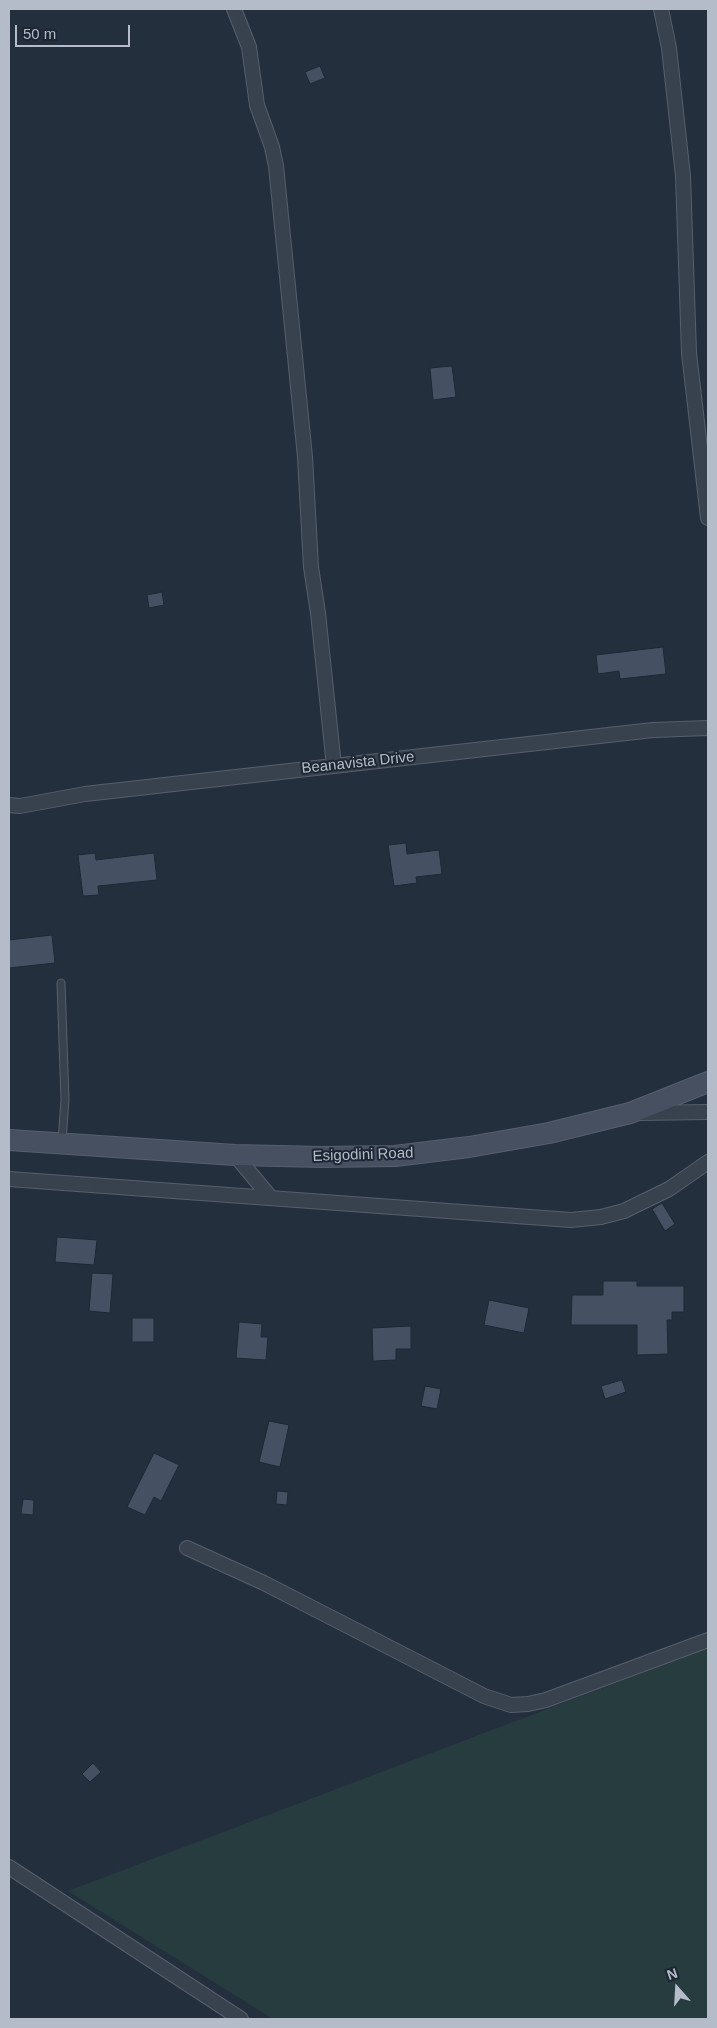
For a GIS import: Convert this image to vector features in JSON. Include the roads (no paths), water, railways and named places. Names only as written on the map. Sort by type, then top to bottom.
[{"type":"main road","name":"Esigodini Road","points":[[9,1140],[235,1155],[395,1156],[469,1147],[549,1133],[630,1113],[708,1082]]},
{"type":"street","points":[[234,9],[249,47],[257,105],[272,147],[276,166],[305,456],[311,567],[318,613],[334,766]]},
{"type":"street","points":[[661,9],[669,48],[683,176],[689,353],[708,518]]},
{"type":"street","name":"Beanavista Drive","points":[[9,806],[20,806],[94,792],[652,730],[708,728]]},
{"type":"street","points":[[630,1113],[708,1112]]},
{"type":"street","points":[[235,1155],[271,1198]]},
{"type":"street","points":[[9,1179],[571,1220],[601,1217],[624,1211],[669,1189],[708,1162]]},
{"type":"street","points":[[187,1548],[264,1583],[484,1696],[511,1705],[546,1700],[708,1640]]},
{"type":"street","points":[[9,1867],[241,2019]]},
{"type":"lane","points":[[61,983],[65,1100],[62,1143]]}]
